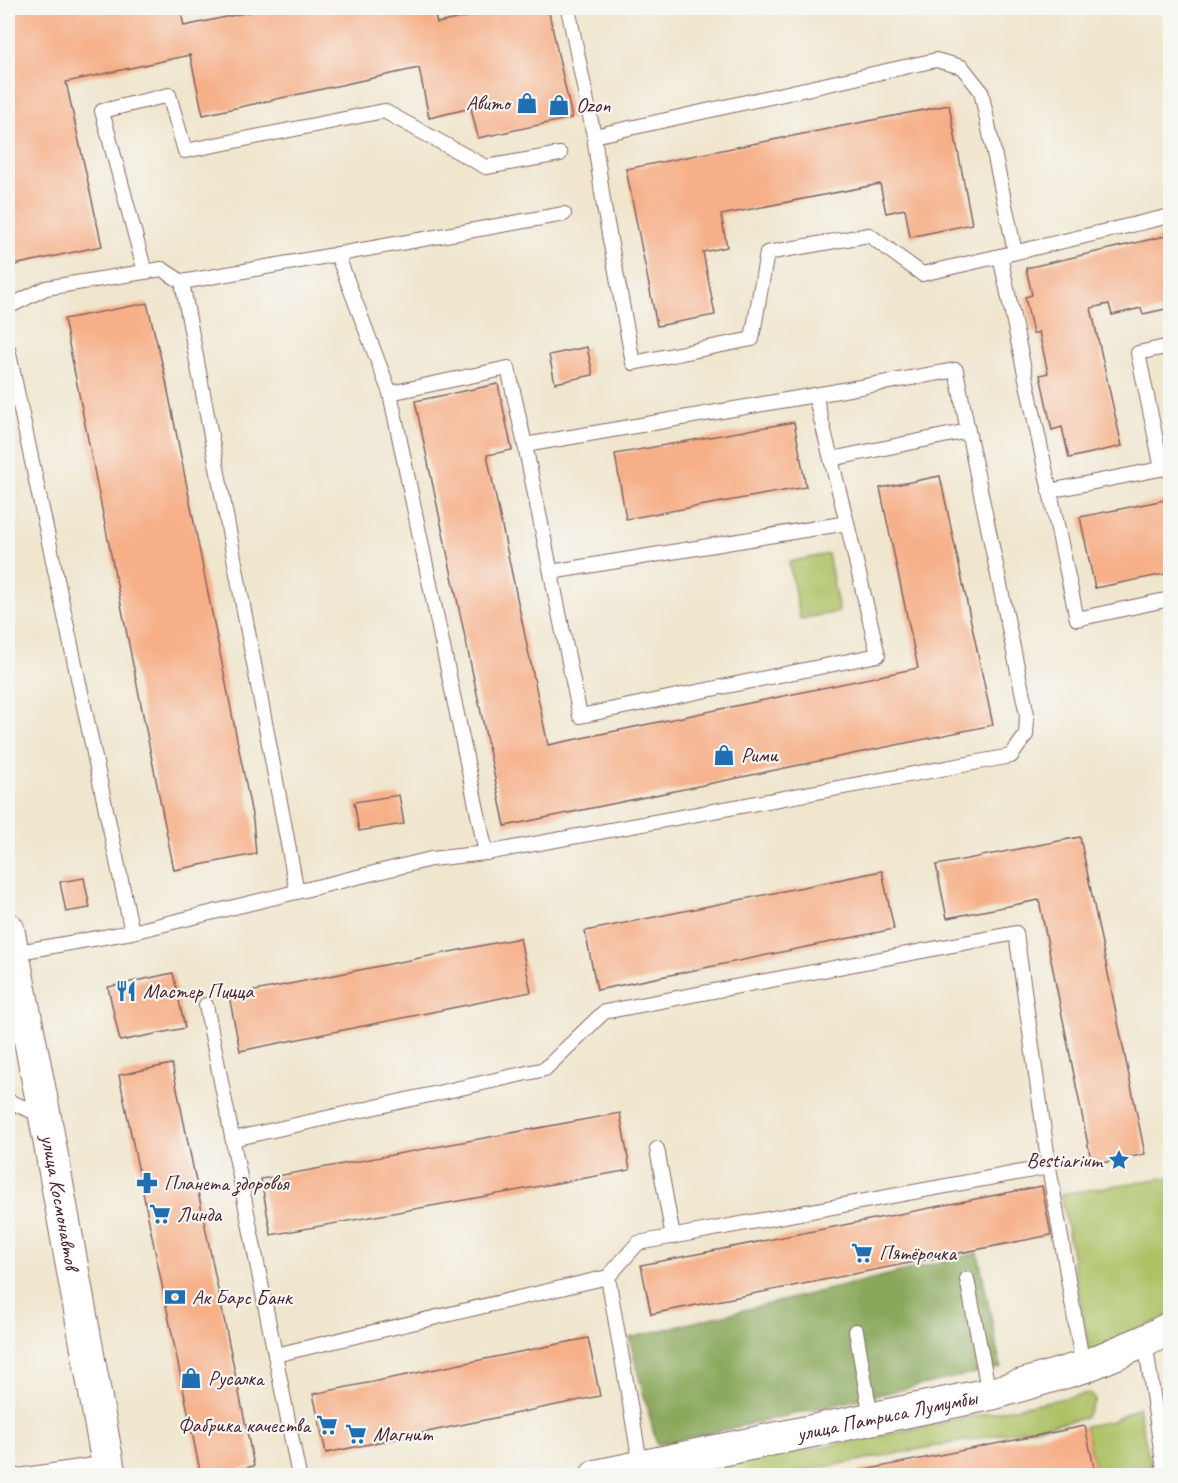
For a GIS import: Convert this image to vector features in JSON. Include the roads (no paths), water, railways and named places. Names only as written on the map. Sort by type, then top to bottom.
[{"type":"street","name":"улица Космонавтов","points":[[10,941],[45,1117],[109,1469]]},
{"type":"street","name":"улица Патриса Лумумбы","points":[[596,1476],[641,1471],[871,1418],[988,1394],[1083,1367],[1158,1334]]},
{"type":"lane","points":[[568,8],[594,136],[604,207],[633,363],[752,339],[767,253],[869,235],[922,274],[1170,216]]},
{"type":"lane","points":[[594,136],[936,60],[962,67],[981,92],[1015,252]]},
{"type":"lane","points":[[145,272],[102,111],[169,95],[185,151],[384,111],[486,167],[560,154]]},
{"type":"lane","points":[[8,307],[46,288],[162,269],[182,282],[564,213]]},
{"type":"lane","points":[[337,254],[390,393],[486,853]]},
{"type":"lane","points":[[999,256],[1077,620],[1170,599]]},
{"type":"lane","points":[[182,282],[297,892]]},
{"type":"lane","points":[[1049,491],[1166,468],[1138,352],[1170,346]]},
{"type":"lane","points":[[8,349],[132,932]]},
{"type":"lane","points":[[390,393],[508,369],[580,716],[878,655],[815,394]]},
{"type":"lane","points":[[10,941],[132,932],[431,859],[486,853],[1011,756],[1026,735],[1028,715],[956,370],[525,445]]},
{"type":"lane","points":[[831,459],[968,431]]},
{"type":"lane","points":[[551,572],[847,524]]},
{"type":"lane","points":[[233,1139],[545,1069],[604,1012],[1016,933],[1049,1167],[1083,1367]]},
{"type":"lane","points":[[206,1005],[299,1476]]},
{"type":"lane","points":[[8,1101],[45,1117]]},
{"type":"lane","points":[[657,1149],[673,1237]]},
{"type":"lane","points":[[275,1355],[608,1276],[638,1243],[1049,1167]]},
{"type":"lane","points":[[608,1276],[641,1471]]},
{"type":"lane","points":[[968,1279],[988,1394]]},
{"type":"lane","points":[[855,1331],[871,1418]]},
{"type":"lane","points":[[1158,1334],[1166,1476]]},
{"type":"lane","points":[[18,1476],[109,1469]]},
{"type":"place","name":"Авито","points":[[527,103]]},
{"type":"place","name":"Ozon","points":[[559,105]]},
{"type":"place","name":"Рими","points":[[724,755]]},
{"type":"place","name":"Мастер Пицца","points":[[126,991]]},
{"type":"place","name":"Bestiarium","points":[[1119,1160]]},
{"type":"place","name":"Планета здоровья","points":[[147,1183]]},
{"type":"place","name":"Линда","points":[[160,1214]]},
{"type":"place","name":"Пятёрочка","points":[[862,1253]]},
{"type":"place","name":"Ак Барс Банк","points":[[175,1297]]},
{"type":"place","name":"Русалка","points":[[191,1378]]},
{"type":"place","name":"Фабрика качества","points":[[327,1425]]},
{"type":"place","name":"Магнит","points":[[356,1434]]}]
